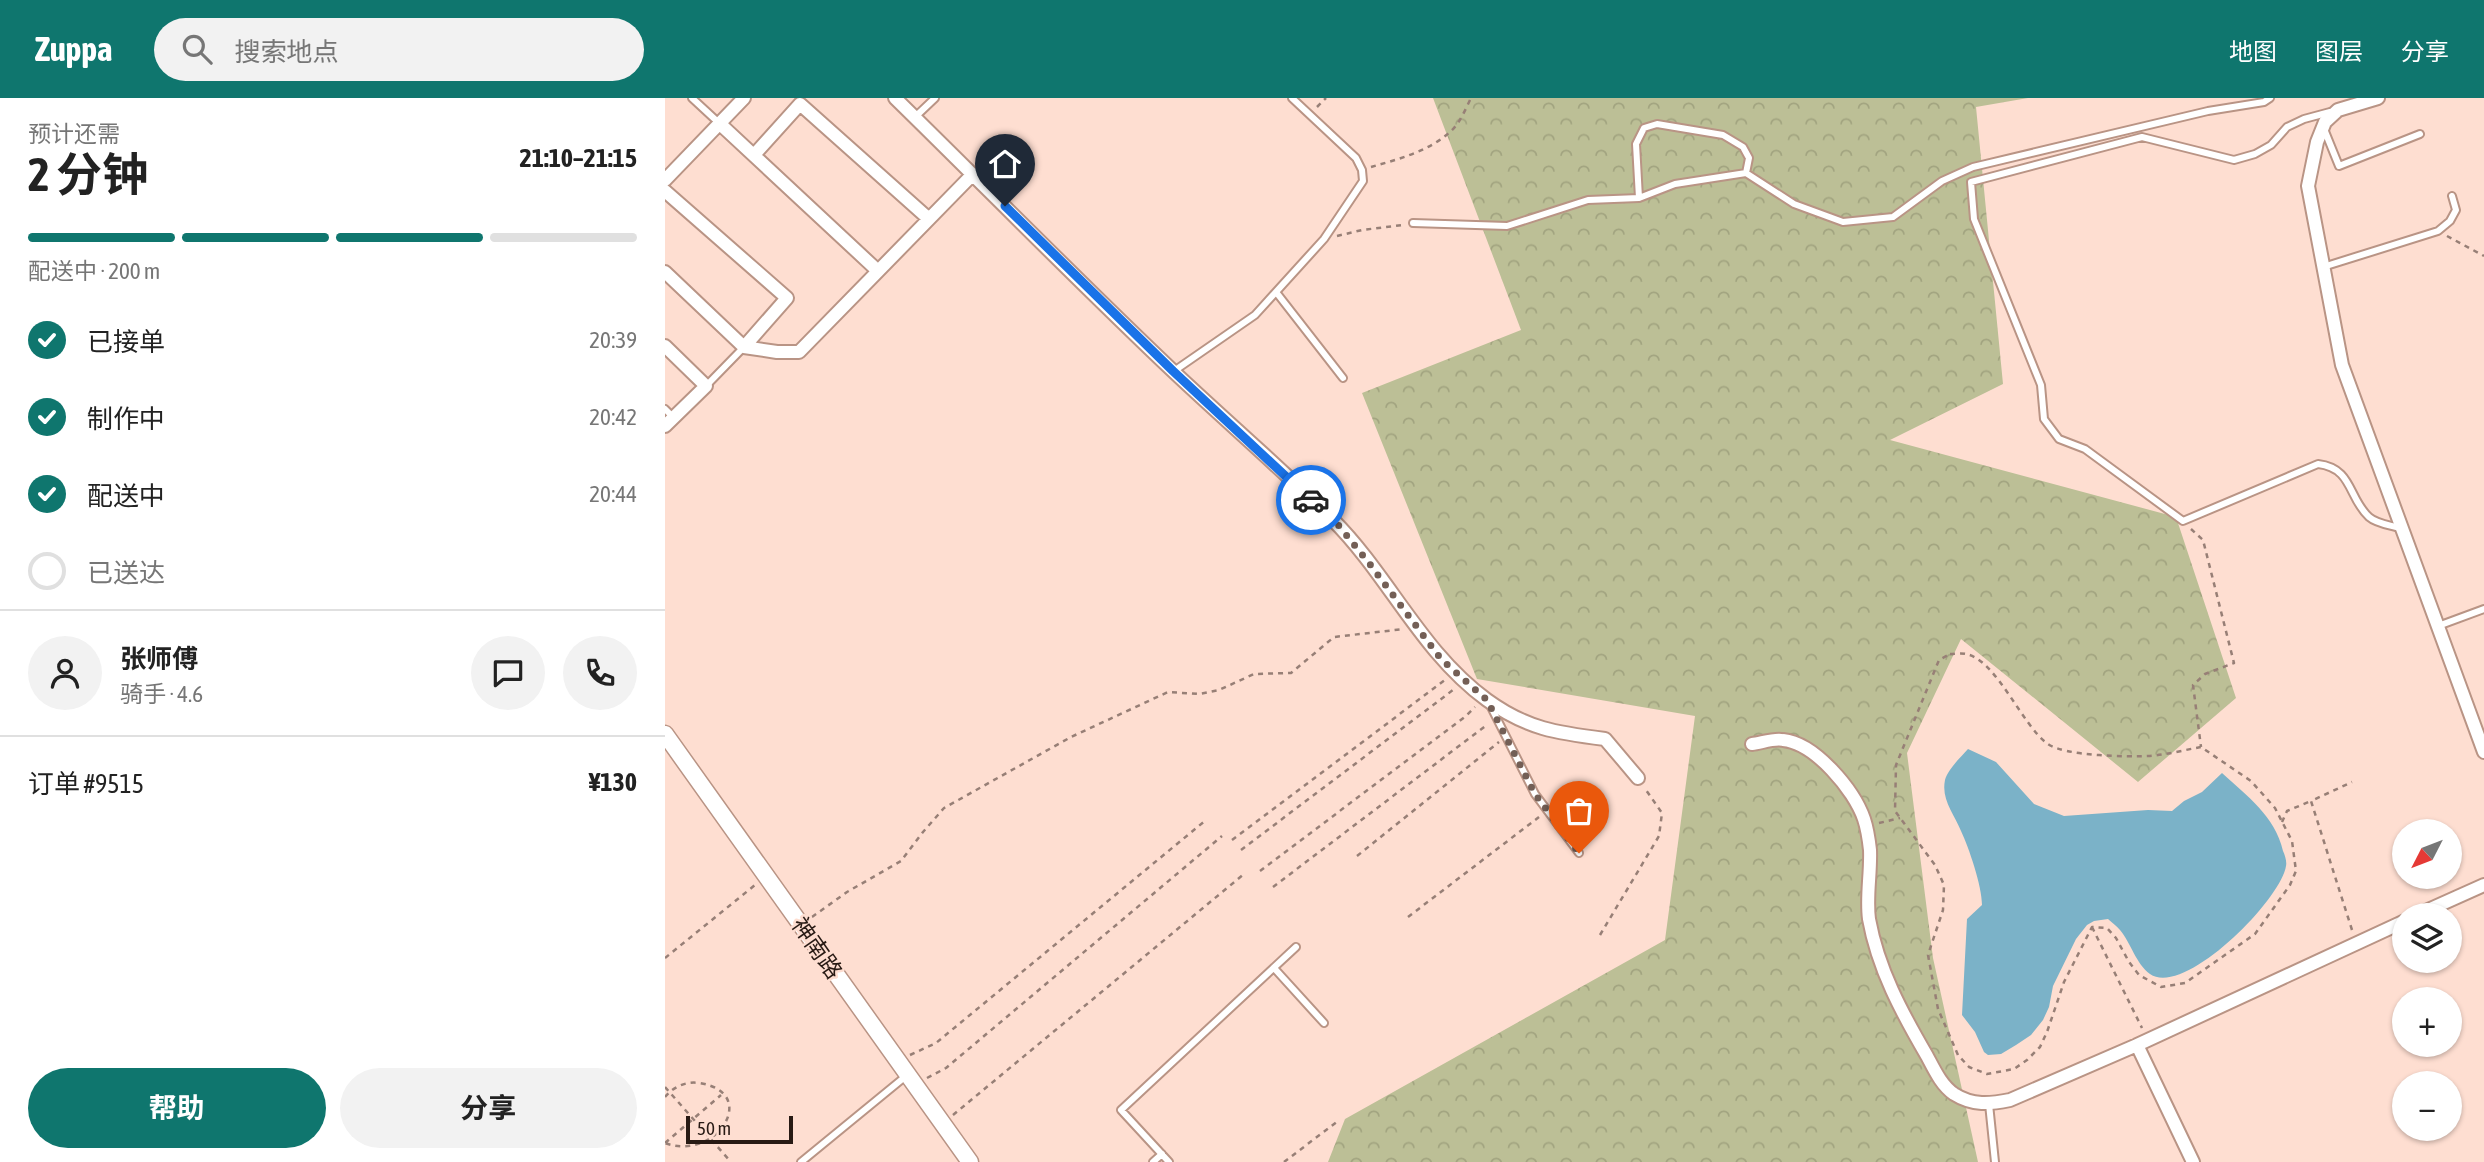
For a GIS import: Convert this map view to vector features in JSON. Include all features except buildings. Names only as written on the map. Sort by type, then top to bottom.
[{"type":"street","points":[[665,180],[744,98]]},
{"type":"street","points":[[895,98],[1173,371],[1335,521],[1452,671],[1519,721],[1555,733],[1605,739],[1638,778]]},
{"type":"street","points":[[2378,98],[2338,110],[2325,121],[2317,142],[2308,186],[2342,365],[2484,752]]},
{"type":"street","points":[[754,155],[800,104],[929,219]]},
{"type":"street","points":[[719,123],[878,271]]},
{"type":"street","points":[[665,272],[744,347],[799,352],[973,174]]},
{"type":"street","points":[[665,191],[787,298],[744,347]]},
{"type":"street","points":[[665,346],[706,386],[668,418]]},
{"type":"street","name":"神南路","points":[[665,734],[970,1162]]},
{"type":"street","points":[[1752,744],[1783,740],[1808,749],[1824,762],[1852,796],[1864,819],[1870,849],[1869,918],[1880,958],[1898,1005],[1941,1081],[1953,1093],[1972,1103],[1989,1104],[2010,1100],[2142,1043],[2392,927]]},
{"type":"street","points":[[2444,903],[2484,885]]},
{"type":"street","points":[[2142,1043],[2193,1162]]},
{"type":"lane","points":[[692,98],[719,123]]},
{"type":"lane","points":[[915,117],[935,98]]},
{"type":"lane","points":[[1173,371],[1255,315],[1324,239],[1363,181],[1356,158],[1292,98]]},
{"type":"lane","points":[[1413,223],[1507,226],[1588,200],[1639,198],[1675,184],[1746,173],[1794,204],[1843,222],[1893,218],[1942,181],[1973,167],[2208,111],[2264,102],[2270,98]]},
{"type":"lane","points":[[2338,110],[2295,123],[2287,127],[2271,145],[2234,160],[2141,137],[1971,182],[1974,219],[2041,386],[2044,419],[2059,439],[2085,449],[2183,521],[2318,464],[2330,465],[2340,471],[2368,516],[2377,522],[2402,529]]},
{"type":"lane","points":[[1639,198],[1636,144],[1644,128],[1657,124],[1723,135],[1743,147],[1749,158],[1746,173]]},
{"type":"lane","points":[[2323,127],[2339,166],[2420,134]]},
{"type":"lane","points":[[2323,267],[2438,231],[2450,221],[2456,210],[2452,196]]},
{"type":"lane","points":[[1276,292],[1343,378]]},
{"type":"lane","points":[[706,386],[744,347]]},
{"type":"lane","points":[[2438,626],[2484,609]]},
{"type":"lane","points":[[1484,697],[1507,736],[1535,794],[1579,853]]},
{"type":"lane","points":[[1169,1162],[1121,1110],[1296,947]]},
{"type":"lane","points":[[1274,968],[1324,1023]]},
{"type":"lane","points":[[801,1162],[911,1080]]},
{"type":"lane","points":[[1989,1104],[1995,1162]]},
{"type":"lane","points":[[1153,1162],[1162,1154]]},
{"type":"path","points":[[1309,113],[1326,98]]},
{"type":"path","points":[[1361,170],[1405,157],[1427,147],[1452,130],[1471,98]]},
{"type":"path","points":[[1324,239],[1362,230],[1413,223]]},
{"type":"path","points":[[2438,231],[2484,256]]},
{"type":"path","points":[[2183,521],[2203,540],[2234,663],[2205,674],[2193,685],[2201,747]]},
{"type":"path","points":[[801,925],[847,892],[901,862],[944,808],[1071,737],[1168,692],[1199,694],[1219,690],[1254,674],[1291,673],[1334,637],[1417,628]]},
{"type":"path","points":[[1950,654],[1968,654],[1979,661],[2005,688],[2023,717],[2048,744],[2072,753],[2149,756],[2201,747],[2251,781],[2275,808],[2292,841],[2296,871],[2290,885],[2255,934],[2185,983],[2161,987],[2151,983],[2139,975],[2107,928],[2092,927],[2064,982],[2040,1047],[2028,1060],[2014,1069],[1986,1074],[1969,1067],[1958,1055],[1938,1009],[1928,955],[1943,911],[1944,886],[1935,865],[1895,811],[1896,765],[1939,660],[1950,654]]},
{"type":"path","points":[[1232,840],[1444,681],[1452,671]]},
{"type":"path","points":[[1241,850],[1453,691],[1462,680]]},
{"type":"path","points":[[1260,872],[1466,716],[1484,697]]},
{"type":"path","points":[[1273,887],[1497,718]]},
{"type":"path","points":[[1357,856],[1507,736]]},
{"type":"path","points":[[1600,936],[1659,836],[1663,813],[1638,778]]},
{"type":"path","points":[[2282,822],[2287,811],[2352,782]]},
{"type":"path","points":[[2311,801],[2356,943]]},
{"type":"path","points":[[1408,917],[1547,811]]},
{"type":"path","points":[[1866,827],[1900,818]]},
{"type":"path","points":[[897,1061],[936,1043],[1206,820]]},
{"type":"path","points":[[911,1080],[946,1068],[1222,836]]},
{"type":"path","points":[[942,1124],[1244,874]]},
{"type":"path","points":[[665,958],[766,876]]},
{"type":"path","points":[[2092,927],[2142,1043]]},
{"type":"path","points":[[665,1097],[679,1086],[702,1083],[721,1095],[728,1106],[728,1131]]},
{"type":"path","points":[[665,1087],[729,1161]]},
{"type":"path","points":[[676,1152],[665,1143],[721,1095]]},
{"type":"path","points":[[1284,1162],[1338,1121]]},
{"type":"path","points":[[713,1151],[722,1143]]},
{"type":"green space","points":[[1433,98],[2028,98],[1976,107],[2003,384],[1890,440],[2176,517],[2236,698],[2138,782],[1961,639],[1907,753],[1933,958],[1978,1162],[1328,1162],[1345,1119],[1665,940],[1695,716],[1477,679],[1362,393],[1521,330]]},
{"type":"water","points":[[1968,749],[1996,762],[2034,804],[2064,816],[2148,810],[2172,811],[2202,792],[2222,773],[2259,807],[2274,827],[2286,866],[2267,901],[2229,942],[2185,972],[2165,978],[2145,970],[2124,935],[2108,919],[2087,925],[2076,939],[2053,986],[2043,1020],[2031,1035],[2016,1045],[2001,1054],[1988,1055],[1962,1015],[1967,919],[1982,905],[1971,857],[1946,800],[1944,787],[1949,772]]},
{"type":"way so far","points":[[1311,500],[1335,521],[1441,659],[1487,700],[1535,794],[1579,853]]},
{"type":"route","points":[[1005,206],[1173,371],[1311,500]]}]
